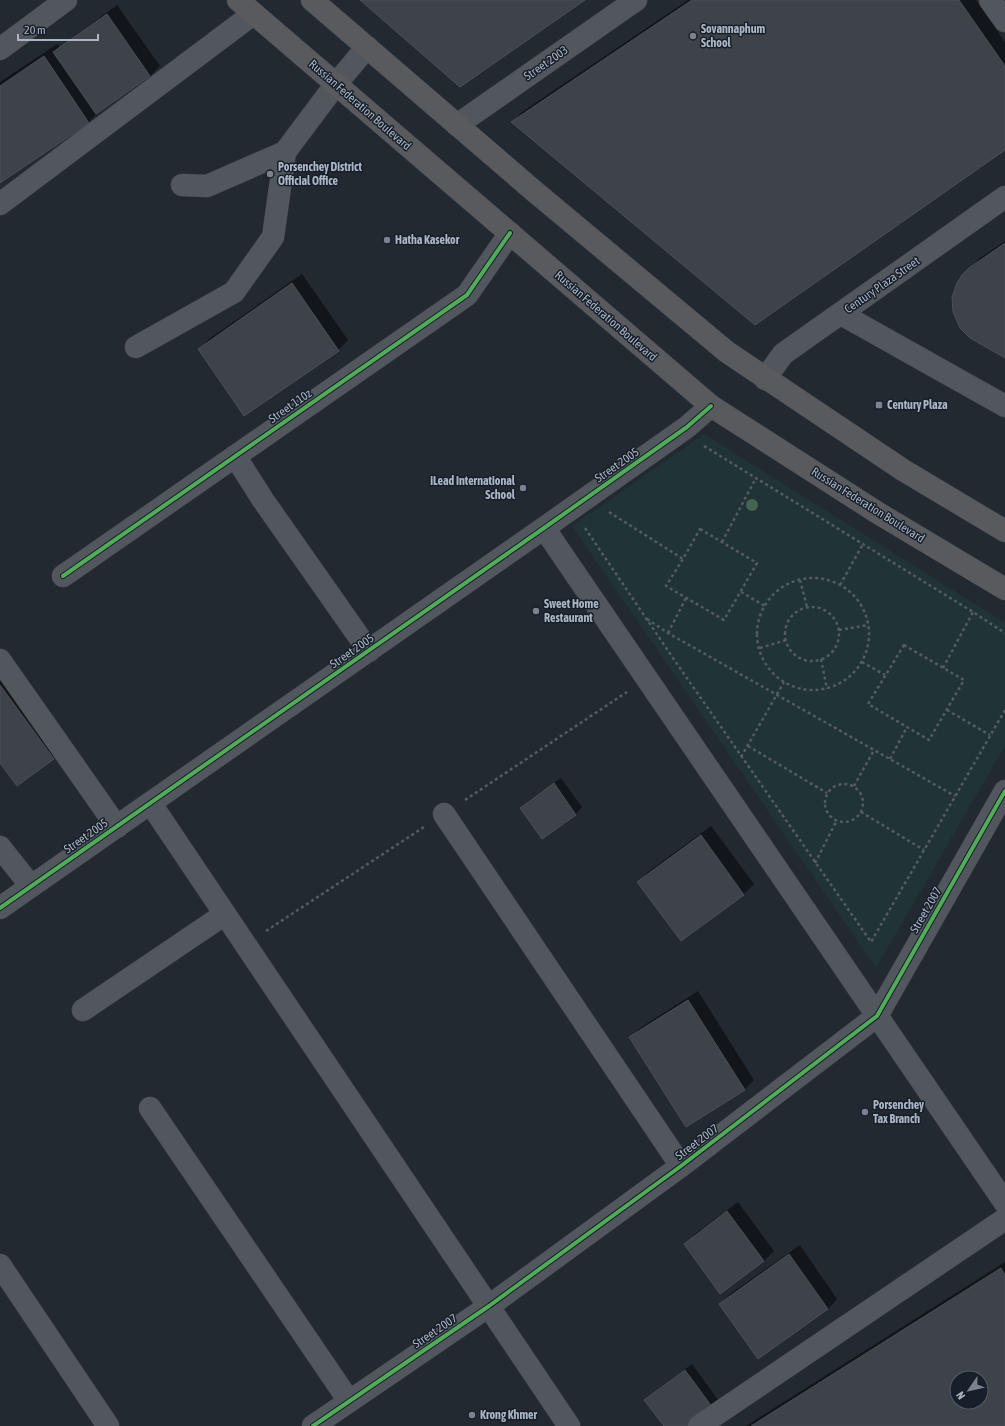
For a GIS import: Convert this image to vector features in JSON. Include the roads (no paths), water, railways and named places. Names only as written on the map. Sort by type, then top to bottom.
[{"type":"highway","points":[[312,0],[457,125],[727,352],[765,379],[903,470],[1005,531]]},
{"type":"highway","name":"Russian Federation Boulevard","points":[[246,7],[712,406],[878,513],[1005,589]]},
{"type":"street","points":[[0,49],[66,0]]},
{"type":"street","name":"Street 2003","points":[[457,125],[636,0]]},
{"type":"street","points":[[990,0],[1005,21]]},
{"type":"street","points":[[0,204],[246,7]]},
{"type":"street","points":[[136,347],[234,292],[273,237],[285,152],[336,84],[367,47]]},
{"type":"street","points":[[182,185],[206,186],[285,152]]},
{"type":"street","name":"Century Plaza Street","points":[[765,379],[783,354],[1005,197]]},
{"type":"street","name":"Street 110z","points":[[63,576],[467,295],[510,233]]},
{"type":"street","points":[[841,314],[1005,406]]},
{"type":"street","name":"Street 2005","points":[[0,908],[151,804],[544,528],[687,427],[712,406]]},
{"type":"street","points":[[235,456],[263,500],[369,651]]},
{"type":"street","points":[[544,528],[1005,1203]]},
{"type":"street","points":[[0,660],[117,827]]},
{"type":"street","name":"Street 2007","points":[[313,1426],[489,1306],[681,1166],[877,1016],[1005,791]]},
{"type":"street","points":[[151,804],[569,1426]]},
{"type":"street","points":[[444,814],[681,1166]]},
{"type":"street","points":[[0,847],[31,886]]},
{"type":"street","points":[[83,1010],[225,914]]},
{"type":"street","points":[[150,1108],[349,1401]]},
{"type":"street","points":[[699,1426],[1005,1219]]},
{"type":"street","points":[[0,1265],[108,1426]]},
{"type":"place","name":"Sovannaphum School","points":[[693,36]]},
{"type":"place","name":"Porsenchey District Official Office","points":[[270,174]]},
{"type":"place","name":"Hatha Kasekor","points":[[387,240]]},
{"type":"place","name":"Century Plaza","points":[[879,405]]},
{"type":"place","name":"iLead International School","points":[[523,488]]},
{"type":"place","name":"Sweet Home Restaurant","points":[[536,611]]},
{"type":"place","name":"Porsenchey Tax Branch","points":[[865,1112]]},
{"type":"place","name":"Krong Khmer","points":[[472,1415]]}]
